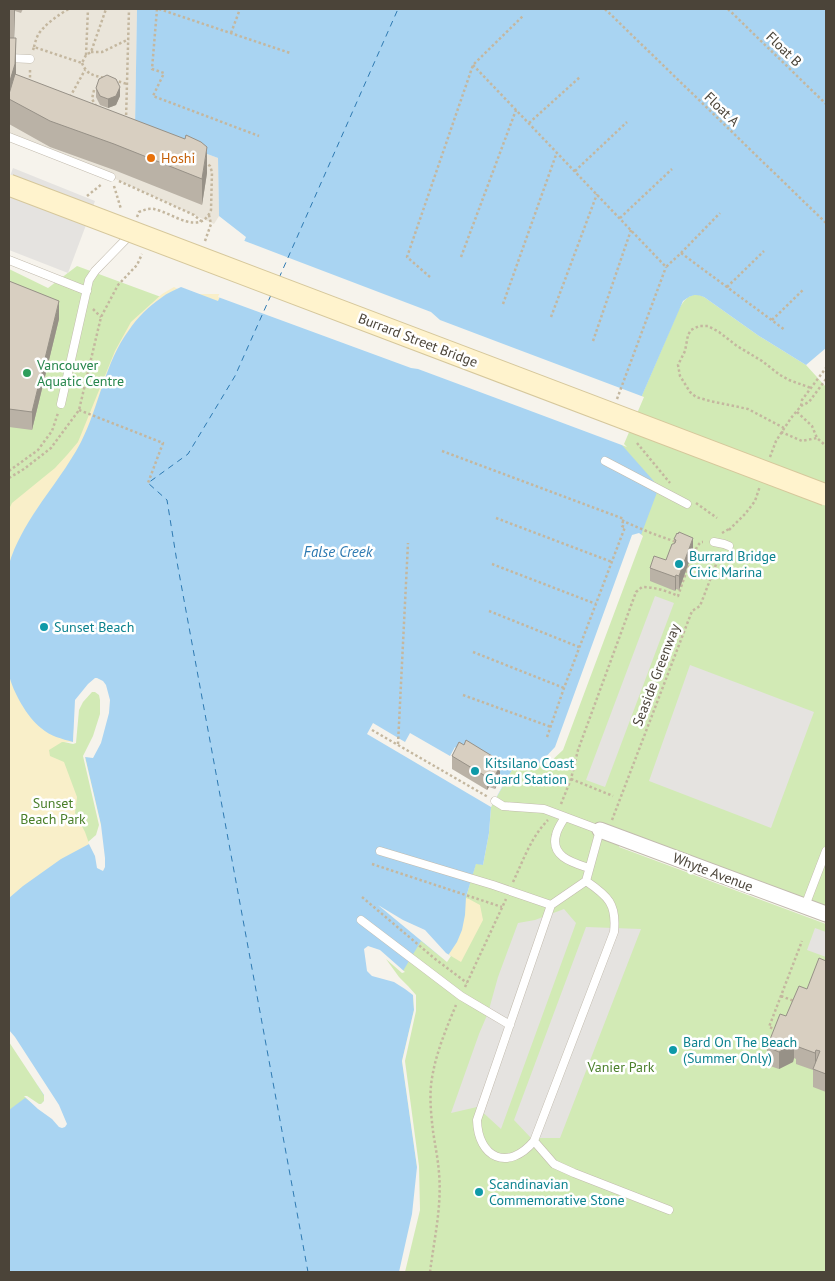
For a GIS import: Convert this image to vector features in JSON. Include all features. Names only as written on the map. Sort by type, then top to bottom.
[{"type":"main road","name":"Burrard Street Bridge","points":[[9,185],[826,495]]},
{"type":"street","name":"Whyte Avenue","points":[[604,831],[826,914]]},
{"type":"lane","points":[[9,58],[30,59]]},
{"type":"lane","points":[[9,137],[110,177]]},
{"type":"lane","points":[[61,404],[89,280],[94,271],[132,233],[210,264]]},
{"type":"lane","points":[[9,260],[87,291]]},
{"type":"lane","points":[[604,461],[687,504]]},
{"type":"lane","points":[[711,541],[727,545]]},
{"type":"lane","points":[[495,801],[504,806],[544,809],[604,831],[589,868],[586,881],[551,905],[477,1120],[482,1142],[496,1157],[508,1159],[518,1156],[527,1150],[534,1141],[614,932],[616,918],[611,904],[600,891],[586,881]]},
{"type":"lane","points":[[565,817],[556,835],[556,847],[563,857],[570,862],[589,868]]},
{"type":"lane","points":[[380,851],[493,885],[551,905]]},
{"type":"lane","points":[[805,906],[826,851]]},
{"type":"lane","points":[[361,920],[460,996],[510,1025]]},
{"type":"lane","points":[[534,1141],[554,1164],[669,1210]]},
{"type":"path","points":[[30,87],[30,59],[38,34],[62,12],[69,9]]},
{"type":"path","points":[[82,63],[86,55],[88,9]]},
{"type":"path","points":[[91,52],[106,9]]},
{"type":"path","points":[[126,125],[129,9]]},
{"type":"path","points":[[260,136],[153,96],[164,73],[152,69],[158,9],[290,53]]},
{"type":"path","points":[[231,33],[240,9]]},
{"type":"path","name":"Float A","points":[[605,9],[826,223]]},
{"type":"path","name":"Float B","points":[[728,9],[826,104]]},
{"type":"path","points":[[430,278],[407,257],[473,65],[523,16]]},
{"type":"path","points":[[86,55],[91,52],[102,52],[128,39]]},
{"type":"path","points":[[34,47],[82,63],[85,70],[90,74],[106,78]]},
{"type":"path","points":[[473,65],[666,267]]},
{"type":"path","points":[[68,104],[85,70]]},
{"type":"path","points":[[529,123],[580,77]]},
{"type":"path","points":[[113,80],[127,84]]},
{"type":"path","points":[[94,90],[92,99],[96,106],[103,110]]},
{"type":"path","points":[[461,257],[516,110]]},
{"type":"path","points":[[575,171],[627,122]]},
{"type":"path","points":[[504,304],[557,152]]},
{"type":"path","points":[[145,209],[154,209],[190,223],[201,221],[211,210],[212,172],[210,166],[205,162]]},
{"type":"path","points":[[620,218],[672,169]]},
{"type":"path","points":[[110,177],[194,215],[201,221]]},
{"type":"path","points":[[86,197],[95,191]]},
{"type":"path","points":[[550,317],[597,194]]},
{"type":"path","points":[[118,198],[121,212]]},
{"type":"path","points":[[616,402],[666,267],[720,213]]},
{"type":"path","points":[[202,246],[211,224],[208,215]]},
{"type":"path","points":[[592,341],[631,230]]},
{"type":"path","points":[[728,287],[764,251]]},
{"type":"path","points":[[680,253],[785,330]]},
{"type":"path","points":[[9,478],[51,448],[79,410],[101,317],[118,285],[137,265]]},
{"type":"path","points":[[772,320],[804,289]]},
{"type":"path","points":[[784,428],[748,410],[696,397],[690,392],[680,376],[678,365],[685,351],[688,335],[691,330],[699,326],[708,326],[762,361],[784,378],[811,388]]},
{"type":"path","points":[[826,368],[802,400],[801,406],[809,402],[826,379]]},
{"type":"path","points":[[9,471],[38,450],[52,431],[61,404]]},
{"type":"path","points":[[79,410],[163,443],[148,483]]},
{"type":"path","points":[[796,412],[812,426],[817,438],[826,446]]},
{"type":"path","points":[[781,432],[802,441],[817,438]]},
{"type":"path","points":[[634,439],[645,452]]},
{"type":"path","points":[[442,451],[624,519],[623,521],[678,543]]},
{"type":"path","points":[[496,518],[612,562]]},
{"type":"path","points":[[547,737],[625,527],[622,526],[623,521]]},
{"type":"path","name":"Seaside Greenway","points":[[604,831],[692,611],[700,606],[727,545],[730,529]]},
{"type":"path","points":[[516,876],[534,838],[542,826],[556,813],[563,799],[571,779],[578,750],[636,592],[642,587],[652,587],[678,596],[696,549],[700,543],[711,541]]},
{"type":"path","points":[[398,744],[408,543]]},
{"type":"path","points":[[492,564],[596,604]]},
{"type":"path","points":[[488,612],[580,647]]},
{"type":"path","points":[[473,652],[564,688]]},
{"type":"path","points":[[463,695],[551,727]]},
{"type":"path","points":[[372,730],[495,801]]},
{"type":"path","points":[[571,779],[613,796]]},
{"type":"path","points":[[362,897],[434,958],[467,983],[502,907],[372,864]]},
{"type":"path","points":[[780,1031],[769,1027],[802,941]]},
{"type":"path","points":[[781,996],[796,1002]]},
{"type":"path","points":[[430,1272],[439,1205],[440,1174],[433,1132],[432,1080],[435,1062],[454,1011]]},
{"type":"shaded area","points":[[9,9],[137,9],[135,127],[218,158],[219,216],[214,224],[111,177],[9,137]]},
{"type":"shaded area","points":[[13,168],[95,201],[68,273],[9,250],[9,179]]},
{"type":"shaded area","points":[[655,596],[674,603],[605,787],[586,780]]},
{"type":"shaded area","points":[[690,665],[814,712],[771,828],[649,781]]},
{"type":"shaded area","points":[[564,909],[576,923],[501,1129],[477,1107],[451,1113],[488,1013],[498,977],[518,923],[535,920]]},
{"type":"shaded area","points":[[586,927],[641,929],[560,1138],[531,1138],[514,1120]]},
{"type":"shaded area","points":[[815,928],[826,932],[826,957],[807,950]]},
{"type":"green space","points":[[77,266],[161,297],[9,564],[9,269],[48,288]]},
{"type":"green space","name":"Vanier Park","points":[[697,294],[806,365],[826,387],[826,907],[621,831],[619,847],[826,924],[826,1272],[403,1272],[402,1061],[397,979],[383,958],[421,940],[465,915],[466,897],[476,863],[483,865],[489,833],[491,807],[512,770],[621,444],[679,309],[686,299]]},
{"type":"green space","name":"Sunset Beach Park","points":[[9,675],[76,709],[90,690],[96,689],[103,699],[101,825],[98,837],[9,898]]},
{"type":"green space","points":[[9,1037],[46,1094],[43,1106],[9,1110]]},
{"type":"sand","name":"Sunset Beach","points":[[174,287],[192,296],[221,294],[75,701],[73,742],[62,742],[49,750],[50,756],[64,762],[77,797],[75,813],[85,832],[92,852],[9,1030],[9,509],[12,503],[55,468],[78,442],[115,351],[131,322],[162,294]]},
{"type":"sand","points":[[393,875],[469,899],[480,905],[483,920],[461,962],[446,953]]},
{"type":"water","name":"False Creek","points":[[137,9],[826,9],[826,348],[806,365],[759,336],[704,297],[693,295],[683,301],[621,444],[659,487],[561,749],[547,761],[512,770],[491,807],[489,833],[483,865],[476,864],[466,897],[462,930],[457,942],[445,960],[421,941],[403,971],[387,957],[383,960],[413,995],[414,1010],[402,1061],[417,1167],[417,1210],[403,1272],[9,1272],[9,1110],[25,1098],[39,1107],[46,1099],[9,1037],[9,898],[61,859],[98,837],[101,825],[85,756],[103,715],[101,694],[93,689],[81,700],[75,716],[73,742],[56,737],[45,731],[21,704],[9,675],[9,564],[23,531],[81,442],[114,356],[132,326],[157,301],[181,287],[218,301],[246,237],[219,216],[218,158],[135,127]]},
{"type":"pier","points":[[242,240],[431,312],[440,320],[644,397],[624,444],[627,447],[218,297]]},
{"type":"pier","points":[[639,533],[643,536],[563,750],[549,763],[544,765],[542,761],[555,747],[632,535]]},
{"type":"pier","points":[[95,678],[103,681],[106,685],[110,700],[109,713],[101,743],[93,758],[85,757],[101,825],[105,858],[103,871],[97,868],[95,856],[88,842],[96,835],[99,825],[83,756],[93,736],[100,714],[99,695],[95,692],[92,692],[83,702],[79,710],[76,743],[64,742],[73,742],[75,700]]},
{"type":"pier","points":[[373,723],[405,742],[410,733],[450,756],[455,747],[507,778],[491,807],[367,734]]},
{"type":"pier","points":[[378,905],[403,920],[425,930],[451,956],[447,962]]},
{"type":"pier","points":[[368,946],[380,950],[405,972],[402,973],[386,959],[399,977],[416,995],[416,1011],[405,1061],[419,1166],[420,1210],[405,1272],[399,1272],[412,1214],[417,1167],[402,1061],[414,1010],[413,995],[394,982],[372,976],[367,971],[364,949]]},
{"type":"pier","points":[[9,1030],[59,1105],[67,1124],[65,1127],[59,1127],[24,1096],[39,1104],[44,1101],[44,1095],[9,1042]]},
{"type":"building","points":[[9,38],[16,38],[15,64],[9,84]]},
{"type":"building","points":[[15,74],[185,139],[186,135],[201,142],[207,147],[202,179],[50,121],[9,99]]},
{"type":"building","points":[[107,75],[116,79],[120,87],[116,96],[108,99],[100,96],[96,88],[99,79]]},
{"type":"building","name":"Vancouver Aquatic Centre","points":[[9,281],[59,301],[32,412],[9,409]]},
{"type":"building","points":[[679,532],[693,538],[679,576],[676,575],[675,577],[650,568],[654,556],[666,560],[672,544],[675,543],[676,540],[674,539]]},
{"type":"building","points":[[466,740],[497,759],[495,763],[500,766],[495,776],[489,773],[487,777],[452,756],[459,742],[464,745]]},
{"type":"building","points":[[819,958],[826,961],[826,1074],[813,1069],[820,1051],[816,1050],[815,1053],[796,1046],[797,1042],[794,1041],[793,1044],[779,1052],[767,1047],[780,1014],[786,1016],[799,986],[807,989]]},
{"type":"ferry route","points":[[279,278],[398,9]]},
{"type":"ferry route","points":[[271,295],[235,376],[188,454],[148,483],[167,500],[308,1272]]},
{"type":"place","name":"Hoshi","points":[[151,158]]},
{"type":"place","name":"Vancouver Aquatic Centre","points":[[27,373]]},
{"type":"place","name":"Burrard Bridge Civic Marina","points":[[679,564]]},
{"type":"place","name":"Sunset Beach","points":[[44,627]]},
{"type":"place","name":"Kitsilano Coast Guard Station","points":[[475,771]]},
{"type":"place","name":"Bard On The Beach (Summer Only)","points":[[673,1050]]},
{"type":"place","name":"Scandinavian Commemorative Stone","points":[[479,1192]]}]
